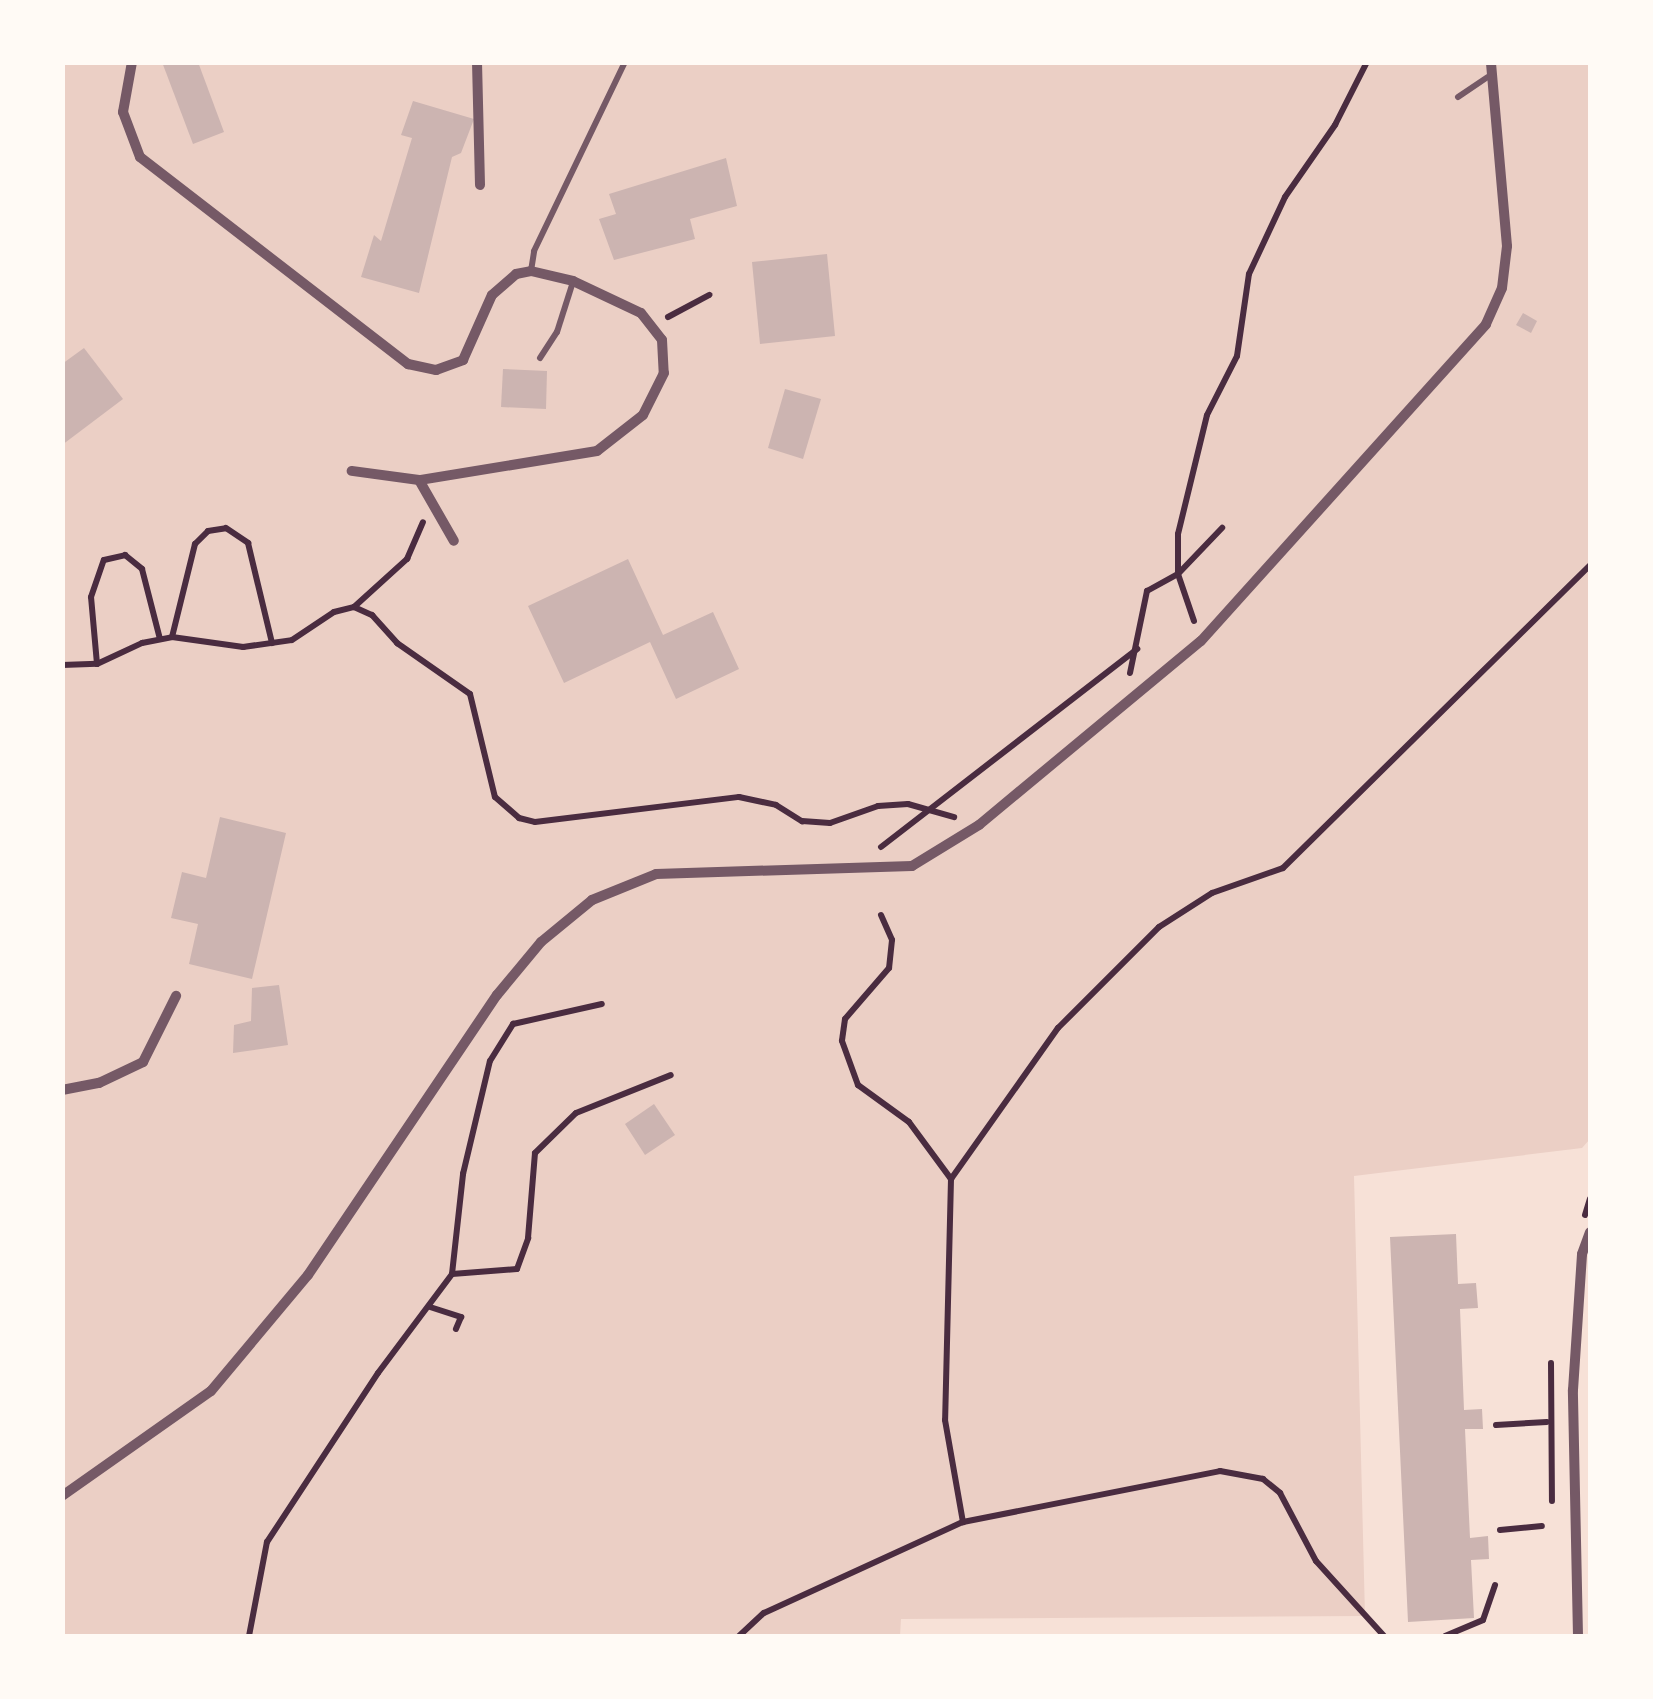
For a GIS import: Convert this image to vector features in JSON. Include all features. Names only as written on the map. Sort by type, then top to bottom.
[{"type":"street","points":[[132,62],[123,112],[127,138],[140,157],[408,364],[436,370],[464,360],[492,295],[502,282],[532,271],[573,281],[641,313],[662,340],[664,373],[643,416],[597,452],[419,480],[352,471]]},
{"type":"street","points":[[477,62],[480,185]]},
{"type":"street","points":[[62,1496],[210,1391],[308,1275],[497,995],[540,942],[592,900],[656,874],[912,866],[994,812],[1200,641],[1486,324],[1502,288],[1507,246],[1488,76],[1491,62]]},
{"type":"street","points":[[419,480],[454,541]]},
{"type":"street","points":[[62,1090],[99,1083],[143,1062],[176,996]]},
{"type":"street","points":[[1578,1636],[1573,1390],[1582,1254],[1590,1232]]},
{"type":"lane","points":[[532,271],[534,251],[624,62]]},
{"type":"lane","points":[[1458,97],[1488,76]]},
{"type":"lane","points":[[540,358],[557,332],[573,281]]},
{"type":"path","points":[[1200,641],[1178,574],[1190,483],[1207,415],[1237,356],[1249,274],[1284,197],[1335,125],[1367,62]]},
{"type":"path","points":[[668,316],[709,295]]},
{"type":"path","points":[[62,665],[97,664],[172,638],[272,644],[354,607],[407,559],[431,503]]},
{"type":"path","points":[[172,638],[195,544],[208,531],[226,528],[248,543],[272,644]]},
{"type":"path","points":[[875,851],[1137,649],[1147,591],[1178,574],[1222,528]]},
{"type":"path","points":[[97,664],[91,597],[104,560],[125,555],[142,569],[160,640]]},
{"type":"path","points":[[963,1522],[945,1420],[951,1178],[1058,1028],[1160,926],[1212,893],[1283,868],[1590,565]]},
{"type":"path","points":[[354,607],[372,614],[397,643],[470,694],[495,797],[520,818],[535,822],[739,797],[776,806],[802,822],[830,822],[878,806],[928,809]]},
{"type":"path","points":[[881,915],[892,954],[889,968],[845,1018],[846,1064],[874,1101],[910,1122],[951,1178]]},
{"type":"path","points":[[250,1636],[268,1542],[378,1373],[452,1274],[464,1174],[490,1061],[513,1024],[602,1004]]},
{"type":"path","points":[[452,1274],[517,1270],[528,1238],[535,1153],[576,1113],[671,1075]]},
{"type":"path","points":[[430,1308],[460,1318],[456,1329]]},
{"type":"path","points":[[1496,1426],[1547,1422]]},
{"type":"path","points":[[738,1636],[764,1613],[963,1522],[1242,1471],[1280,1493],[1316,1562],[1384,1636]]},
{"type":"path","points":[[1500,1530],[1542,1526]]},
{"type":"path","points":[[1445,1636],[1483,1620],[1494,1586]]},
{"type":"shaded area","points":[[62,63],[1590,63],[1590,1139],[1582,1148],[1354,1176],[1365,1616],[901,1619],[900,1636],[63,1636]]},
{"type":"building","points":[[162,62],[198,62],[224,132],[193,144]]},
{"type":"building","points":[[413,101],[474,119],[461,153],[452,157],[419,293],[361,277],[374,235],[381,241],[412,138],[401,135]]},
{"type":"building","points":[[726,158],[737,206],[690,219],[695,239],[614,260],[599,219],[616,214],[609,194]]},
{"type":"building","points":[[827,254],[835,336],[760,344],[752,262]]},
{"type":"building","points":[[1523,313],[1537,321],[1531,333],[1516,325]]},
{"type":"building","points":[[84,348],[123,399],[62,445],[62,364]]},
{"type":"building","points":[[503,369],[547,371],[546,409],[501,407]]},
{"type":"building","points":[[785,389],[821,399],[803,459],[768,448]]},
{"type":"building","points":[[628,559],[663,635],[713,612],[739,669],[676,699],[650,642],[564,683],[528,606]]},
{"type":"building","points":[[220,817],[286,833],[252,979],[189,964],[198,924],[171,918],[182,872],[206,878]]},
{"type":"building","points":[[279,985],[288,1045],[233,1053],[234,1025],[251,1021],[252,988]]},
{"type":"building","points":[[654,1104],[675,1135],[645,1155],[625,1124]]},
{"type":"building","points":[[1456,1234],[1458,1284],[1476,1283],[1478,1308],[1460,1309],[1464,1410],[1482,1409],[1483,1429],[1465,1429],[1470,1538],[1488,1536],[1489,1559],[1471,1560],[1474,1618],[1408,1622],[1390,1237]]}]
